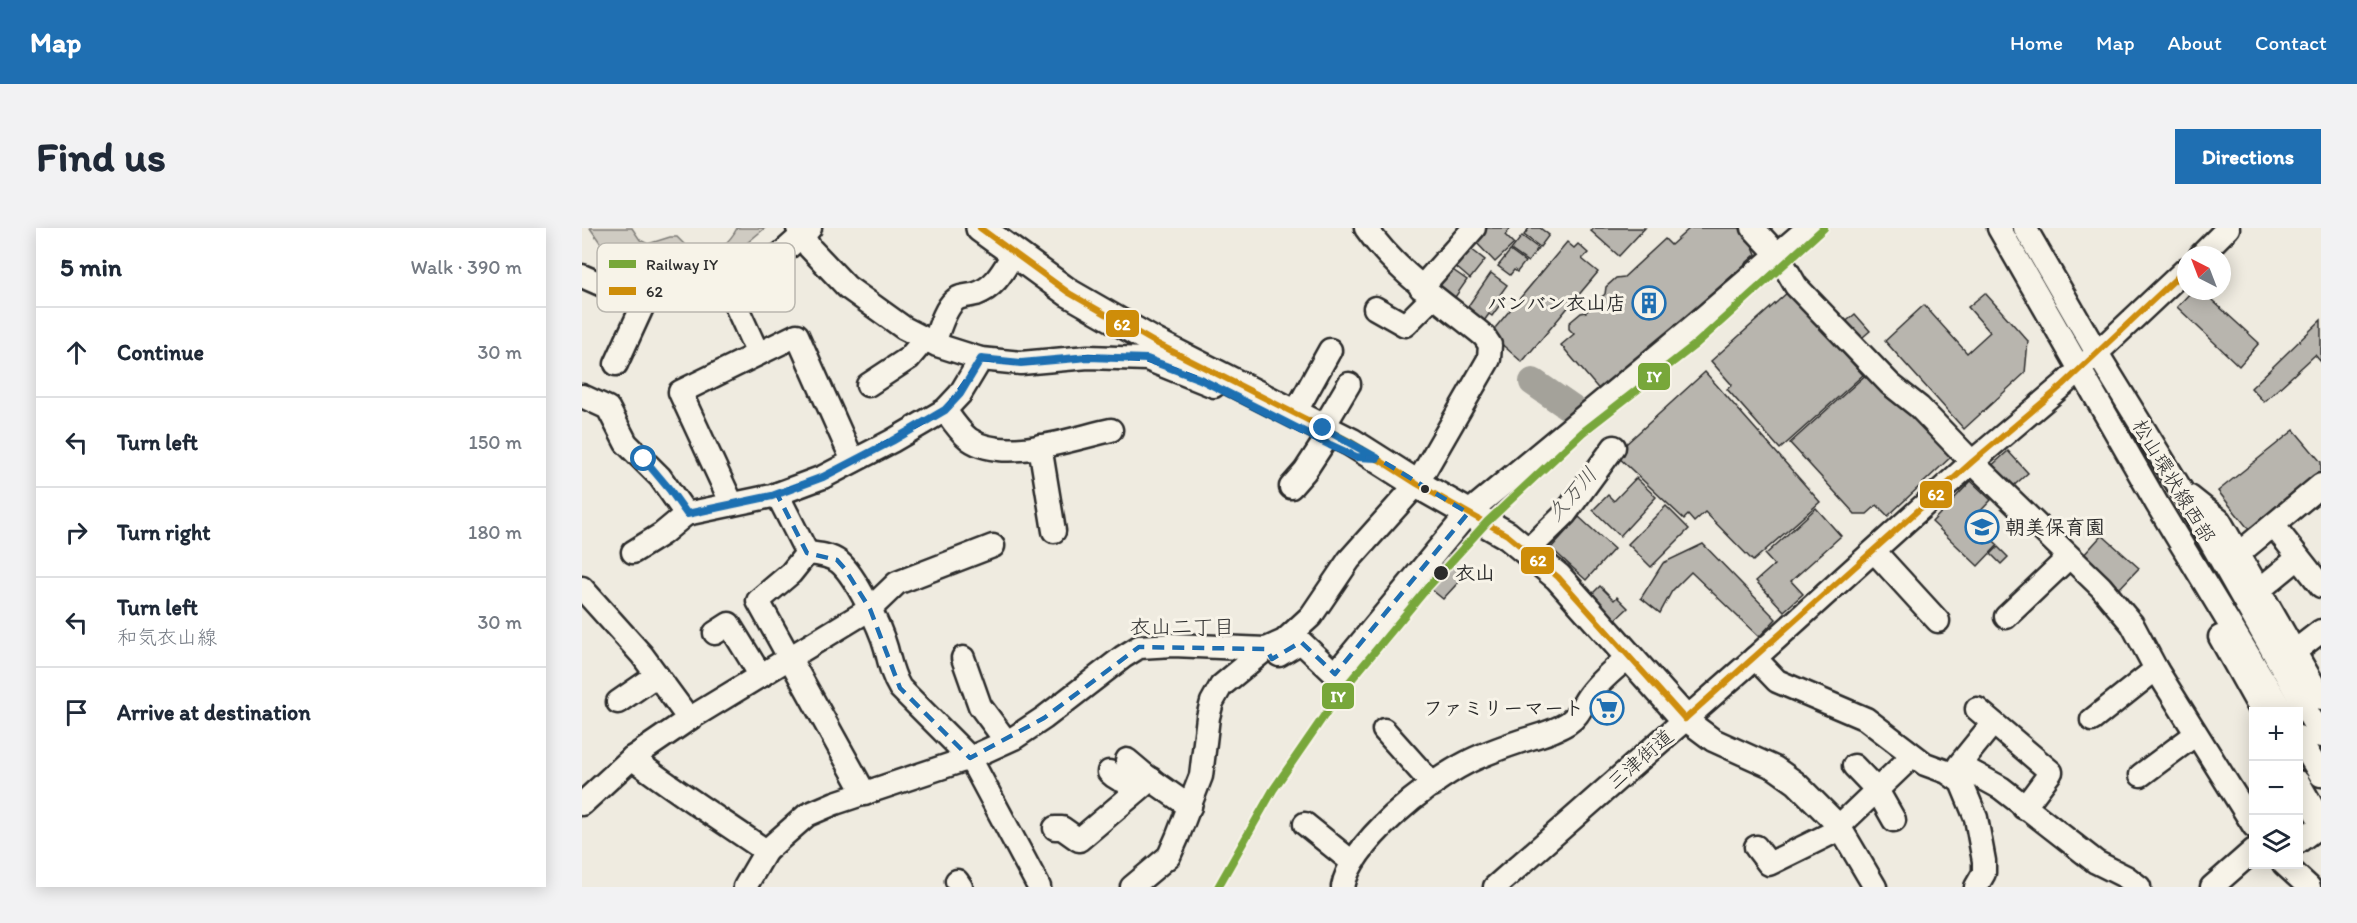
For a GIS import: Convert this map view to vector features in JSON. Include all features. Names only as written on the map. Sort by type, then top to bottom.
[{"type":"main road","points":[[980,228],[1079,299],[1156,343],[1294,413],[1323,435],[1377,458],[1417,484],[1487,522],[1558,577],[1685,719]]},
{"type":"street","points":[[1131,887],[1169,856],[1201,776],[1208,717],[1212,702],[1221,686],[1266,648],[1284,641],[1311,616],[1349,560],[1417,484],[1487,362],[1490,352],[1484,336],[1427,292],[1376,242],[1366,228]]},
{"type":"street","points":[[1375,308],[1405,325],[1474,228]]},
{"type":"street","points":[[1753,228],[1778,255],[1796,286],[1890,384],[1919,407],[1972,462],[2101,586],[2132,624],[2156,669],[2249,820]]},
{"type":"street","points":[[1266,648],[1272,659],[1300,642],[1335,674],[1467,513],[1808,228]]},
{"type":"street","name":"松山環状線西部","points":[[1999,228],[2157,504],[2281,707]]},
{"type":"street","name":"松山環状線西部","points":[[2025,228],[2097,353],[2180,488],[2321,735]]},
{"type":"street","points":[[2210,246],[2228,228]]},
{"type":"street","points":[[789,243],[803,231],[847,287],[904,328],[929,341],[981,359],[1021,363],[1088,357],[1147,359],[1200,379],[1323,435]]},
{"type":"street","points":[[868,385],[909,358],[929,341],[950,305],[959,297],[978,293],[991,286],[1001,275],[1014,253]]},
{"type":"street","points":[[582,276],[597,283]]},
{"type":"street","name":"三津街道","points":[[1495,887],[1755,658],[1972,462],[2080,370],[2177,277]]},
{"type":"street","points":[[616,364],[640,312]]},
{"type":"street","points":[[739,312],[758,354]]},
{"type":"street","points":[[732,504],[680,392],[797,335],[853,461]]},
{"type":"street","points":[[1294,413],[1330,350]]},
{"type":"street","points":[[633,552],[662,534],[687,514],[777,494],[823,477],[945,410],[960,394],[981,359]]},
{"type":"street","points":[[1291,487],[1305,471],[1349,384]]},
{"type":"street","points":[[582,396],[608,408],[626,443],[660,477],[687,514]]},
{"type":"street","points":[[945,410],[970,440],[1003,450],[1040,446],[1112,430]]},
{"type":"street","points":[[1040,446],[1054,531]]},
{"type":"street","points":[[1527,551],[1565,514],[1614,447]]},
{"type":"street","points":[[2237,555],[2321,485]]},
{"type":"street","points":[[2180,488],[2219,520],[2321,698]]},
{"type":"street","points":[[777,494],[807,553]]},
{"type":"street","points":[[2157,504],[2172,556],[2260,707]]},
{"type":"street","points":[[2274,526],[2321,586]]},
{"type":"street","points":[[582,804],[632,758],[689,719],[870,609],[897,583],[993,546]]},
{"type":"street","points":[[1874,551],[1938,621]]},
{"type":"street","points":[[807,553],[837,560],[845,569],[870,609],[886,648],[894,678],[900,688],[970,758],[1039,887]]},
{"type":"street","points":[[807,553],[791,573],[758,601],[865,794]]},
{"type":"street","points":[[2006,617],[2069,557]]},
{"type":"street","points":[[2258,591],[2298,558]]},
{"type":"street","points":[[582,588],[657,675],[689,719]]},
{"type":"street","points":[[715,633],[729,624],[761,676]]},
{"type":"street","points":[[2294,652],[2321,631]]},
{"type":"street","points":[[745,887],[766,851],[807,815],[835,803],[970,758],[1006,741],[1044,718],[1139,647],[1173,645],[1266,648]]},
{"type":"street","points":[[1343,887],[1346,872],[1352,862],[1377,832],[1433,785],[1465,764],[1569,722],[1582,710],[1591,692],[1629,656]]},
{"type":"street","points":[[963,658],[980,706],[1006,741]]},
{"type":"street","points":[[1755,658],[1777,681],[1866,719],[1925,764],[1947,772],[1962,782],[1976,818],[1984,861],[1984,873],[1976,887]]},
{"type":"street","points":[[2092,720],[2156,669]]},
{"type":"street","points":[[618,702],[657,675]]},
{"type":"street","points":[[2024,808],[2051,772],[1985,716],[1959,765],[2001,788],[2024,808],[2096,862],[2126,877],[2139,887]]},
{"type":"street","points":[[1685,719],[1713,740],[1774,768],[1796,783],[1839,826],[1875,887]]},
{"type":"street","points":[[1384,730],[1433,785]]},
{"type":"street","points":[[2141,775],[2196,734]]},
{"type":"street","points":[[2303,745],[2321,775]]},
{"type":"street","points":[[632,758],[679,794],[703,807],[766,851]]},
{"type":"street","points":[[1756,847],[1769,864],[1832,833],[1904,764]]},
{"type":"street","points":[[1118,766],[1149,778],[1190,807]]},
{"type":"street","points":[[1854,766],[1877,790],[1894,820]]},
{"type":"street","points":[[1055,828],[1062,828],[1079,840],[1149,778]]},
{"type":"street","points":[[2303,791],[2321,824],[2303,838]]},
{"type":"street","points":[[1305,824],[1352,862]]},
{"type":"street","points":[[2212,887],[2249,854]]},
{"type":"street","points":[[2289,869],[2309,887]]},
{"type":"highlighted area","points":[[1088,357],[1147,359],[1200,379],[1356,457],[1377,458],[1468,513],[1335,674],[1301,642],[1272,659],[1266,649],[1139,647],[1044,718],[970,758],[900,688],[870,609],[845,569],[837,560],[807,553],[777,494],[823,477],[945,410],[981,359],[1021,363]]},
{"type":"shaded area","points":[[590,228],[632,228],[640,240],[646,243],[600,243]]},
{"type":"shaded area","points":[[737,228],[765,228],[747,243],[726,243]]},
{"type":"shaded area","points":[[670,237],[677,237],[683,243],[651,243]]},
{"type":"building","points":[[1485,228],[1511,228],[1505,235],[1514,244],[1495,262],[1473,239]]},
{"type":"building","points":[[1529,228],[1540,228],[1549,235],[1540,247],[1524,235]]},
{"type":"building","points":[[1595,228],[1645,228],[1619,256],[1591,231]]},
{"type":"building","name":"バンバン衣山店","points":[[1690,228],[1739,228],[1748,235],[1756,254],[1602,393],[1561,345],[1574,334],[1569,329],[1569,323],[1581,313],[1586,312],[1605,294],[1606,287],[1616,278],[1624,277],[1665,239],[1671,245]]},
{"type":"building","points":[[1522,236],[1538,248],[1528,262],[1511,250]]},
{"type":"building","points":[[1567,242],[1574,248],[1578,244],[1588,253],[1582,259],[1598,272],[1522,362],[1490,334]]},
{"type":"building","points":[[1471,249],[1485,260],[1470,279],[1456,267]]},
{"type":"building","points":[[1510,251],[1525,262],[1517,272],[1514,270],[1510,275],[1498,266]]},
{"type":"building","points":[[1447,266],[1467,280],[1451,303],[1431,289]]},
{"type":"building","points":[[1491,273],[1507,285],[1499,296],[1504,299],[1492,316],[1489,314],[1484,321],[1466,309]]},
{"type":"building","points":[[1788,292],[1863,375],[1780,449],[1727,389],[1732,385],[1711,361]]},
{"type":"building","points":[[1985,293],[2028,341],[2025,373],[1964,429],[1885,341],[1924,305],[1967,353],[1990,332],[1968,307]]},
{"type":"building","points":[[2184,300],[2212,300],[2259,343],[2239,366],[2177,307]]},
{"type":"building","points":[[1855,314],[1870,331],[1857,342],[1842,325]]},
{"type":"building","points":[[2321,320],[2321,362],[2315,355],[2264,402],[2251,388]]},
{"type":"building","points":[[1870,371],[1954,454],[1888,516],[1877,505],[1867,514],[1855,514],[1790,443]]},
{"type":"building","points":[[1705,372],[1820,502],[1753,561],[1705,512],[1694,522],[1688,515],[1684,519],[1615,454]]},
{"type":"building","points":[[2294,430],[2321,462],[2321,474],[2251,532],[2218,491]]},
{"type":"building","points":[[2008,451],[2028,473],[2009,490],[1988,469]]},
{"type":"building","points":[[1636,478],[1656,497],[1620,536],[1593,510],[1608,495],[1614,501]]},
{"type":"building","points":[[1971,481],[1991,500],[1972,520],[1998,545],[1978,566],[1932,522]]},
{"type":"building","points":[[1666,506],[1689,529],[1651,567],[1628,544]]},
{"type":"building","points":[[1816,508],[1841,536],[1791,581],[1803,594],[1784,611],[1756,581],[1774,565],[1765,555]]},
{"type":"building","points":[[1579,517],[1614,549],[1586,580],[1551,548]]},
{"type":"building","points":[[2102,535],[2139,568],[2118,590],[2082,557]]},
{"type":"building","points":[[1703,544],[1776,619],[1759,637],[1691,572],[1672,591],[1660,613],[1641,598],[1663,563]]},
{"type":"building","points":[[1998,547],[2008,557],[2001,564],[1991,554]]},
{"type":"building","points":[[1455,564],[1466,574],[1443,599],[1432,590]]},
{"type":"building","points":[[1600,586],[1614,600],[1617,597],[1628,608],[1611,624],[1587,599]]},
{"type":"waterway","name":"久万川","points":[[1533,382],[1575,411]]},
{"type":"rail line","name":"IY","points":[[1218,887],[1273,790],[1337,697],[1428,587],[1487,522],[1583,432],[1696,344],[1824,228]]},
{"type":"transit line","name":"62","points":[[980,228],[1069,293],[1156,343],[1351,442],[1417,484],[1507,535],[1558,577],[1685,719]]},
{"type":"transit line","name":"62","points":[[1685,719],[1972,462],[2063,385],[2177,277]]},
{"type":"place","name":"バンバン衣山店","points":[[1649,303]]},
{"type":"place","name":"朝美保育園","points":[[1982,527]]},
{"type":"place","name":"衣山","points":[[1441,573]]},
{"type":"place","name":"ファミリーマート","points":[[1607,708]]},
{"type":"district","name":"衣山二丁目","points":[[1182,627]]},
{"type":"route","points":[[644,459],[687,514],[772,496],[823,477],[945,410],[960,394],[981,359],[1021,363],[1088,357],[1147,359],[1200,379],[1356,457],[1377,458],[1323,428]]}]
